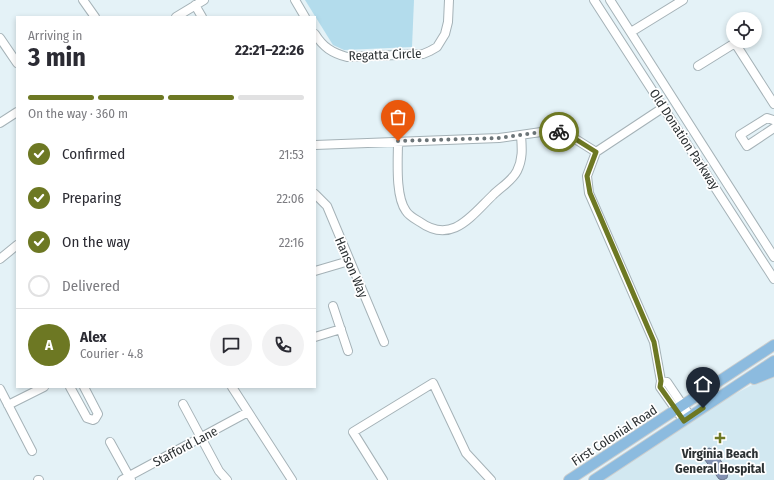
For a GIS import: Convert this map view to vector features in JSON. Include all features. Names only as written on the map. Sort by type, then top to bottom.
[{"type":"main road","name":"First Colonial Road","points":[[569,480],[774,345]]},
{"type":"main road","name":"First Colonial Road","points":[[594,480],[774,361]]},
{"type":"main road","points":[[742,382],[774,371]]},
{"type":"street","points":[[83,0],[94,16]]},
{"type":"street","points":[[178,16],[204,0]]},
{"type":"street","points":[[295,0],[304,16]]},
{"type":"street","name":"Regatta Circle","points":[[316,35],[325,47],[347,57],[423,54],[437,48],[442,42],[448,22],[450,0]]},
{"type":"street","name":"Old Donation Parkway","points":[[594,0],[774,279]]},
{"type":"street","name":"Old Donation Parkway","points":[[610,0],[774,257]]},
{"type":"street","points":[[631,32],[683,0]]},
{"type":"street","points":[[195,5],[201,16]]},
{"type":"street","points":[[0,38],[16,62]]},
{"type":"street","points":[[698,66],[735,43],[774,104]]},
{"type":"street","points":[[664,107],[596,152],[587,176],[590,193],[654,342],[661,381],[660,387],[687,419]]},
{"type":"street","points":[[0,123],[16,113]]},
{"type":"street","points":[[316,144],[474,139],[548,131],[569,135],[596,152]]},
{"type":"street","points":[[398,141],[401,199],[406,210],[430,230],[441,230],[453,228],[465,223],[517,171],[522,157],[521,135]]},
{"type":"street","name":"Hanson Way","points":[[316,195],[327,206],[384,342]]},
{"type":"street","points":[[0,259],[16,246]]},
{"type":"street","points":[[316,271],[349,261]]},
{"type":"street","points":[[333,306],[348,351]]},
{"type":"street","points":[[316,337],[341,329]]},
{"type":"street","points":[[383,480],[353,432],[433,383],[466,453],[491,480]]},
{"type":"street","points":[[8,405],[42,388]]},
{"type":"street","points":[[71,388],[87,418],[92,420],[95,419],[98,414],[85,388]]},
{"type":"street","points":[[233,388],[292,480]]},
{"type":"street","points":[[0,389],[32,451]]},
{"type":"street","points":[[183,404],[219,471],[227,480]]},
{"type":"street","name":"Stafford Lane","points":[[127,479],[248,412]]},
{"type":"street","points":[[110,442],[127,479]]},
{"type":"shaded area","points":[[305,0],[414,0],[412,47],[344,50],[333,45]]},
{"type":"shaded area","name":"Virginia Beach General Hospital","points":[[774,374],[774,480],[602,480],[729,397]]},
{"type":"shaded area","points":[[709,448],[714,450],[728,472],[727,478],[723,480],[719,479],[702,456],[703,451]]},
{"type":"way so far","points":[[398,141],[499,138],[548,131],[559,132]]},
{"type":"place","name":"Virginia Beach General Hospital","points":[[720,438]]},
{"type":"route","points":[[559,132],[581,141],[596,152],[587,176],[590,193],[654,342],[661,381],[660,387],[674,410],[684,421],[703,408]]}]
